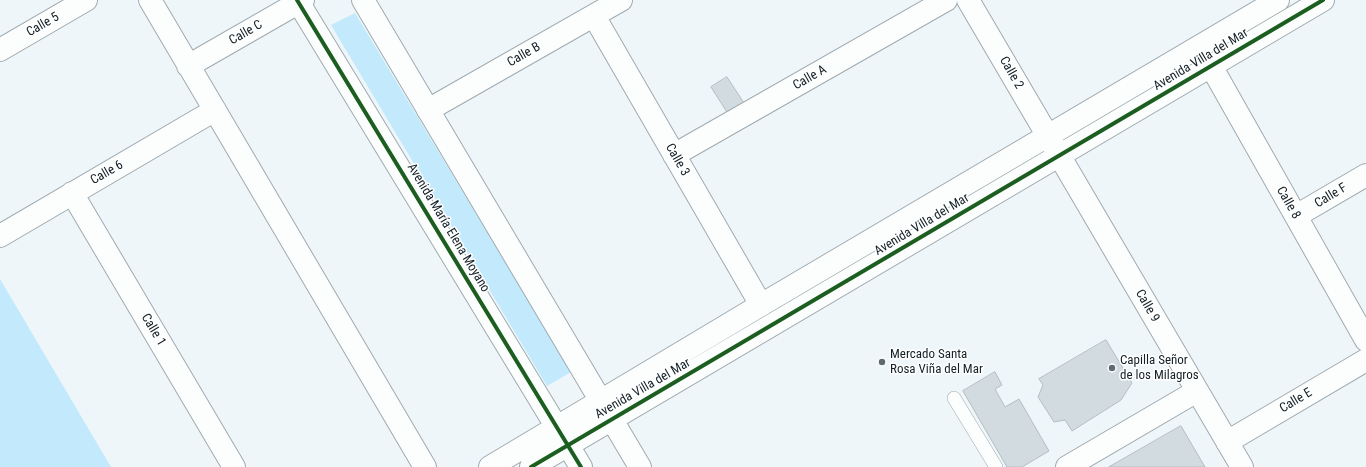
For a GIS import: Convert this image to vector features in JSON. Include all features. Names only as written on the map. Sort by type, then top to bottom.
[{"type":"street","name":"Calle 5","points":[[0,50],[86,0]]},
{"type":"street","points":[[150,0],[425,467]]},
{"type":"street","points":[[363,0],[640,467]]},
{"type":"street","name":"Calle B","points":[[428,110],[621,0]]},
{"type":"street","name":"Calle A","points":[[674,155],[946,0]]},
{"type":"street","name":"Calle 2","points":[[968,0],[1053,146]]},
{"type":"street","name":"Avenida Villa del Mar","points":[[490,467],[563,436],[611,419],[1053,146],[1278,0]]},
{"type":"street","name":"Avenida Villa del Mar","points":[[531,467],[600,401],[761,305],[1053,146],[1211,66],[1323,0]]},
{"type":"street","name":"Calle C","points":[[188,66],[300,1]]},
{"type":"street","name":"Avenida María Elena Moyano","points":[[300,1],[581,467]]},
{"type":"street","name":"Calle 3","points":[[594,16],[761,305]]},
{"type":"street","name":"Calle 8","points":[[1211,66],[1366,340]]},
{"type":"street","name":"Calle 6","points":[[0,236],[215,110]]},
{"type":"street","name":"Calle 9","points":[[1053,146],[1242,467]]},
{"type":"street","name":"Calle F","points":[[1296,216],[1366,175]]},
{"type":"street","name":"Calle 1","points":[[72,193],[234,467]]},
{"type":"street","name":"Calle E","points":[[1227,442],[1366,360]]},
{"type":"street","points":[[1067,467],[1197,390]]},
{"type":"lane","points":[[954,398],[996,467]]},
{"type":"shaded area","points":[[355,13],[571,372],[547,386],[331,25]]},
{"type":"shaded area","points":[[0,279],[111,467],[0,467]]},
{"type":"building","points":[[727,77],[746,106],[730,117],[711,87]]},
{"type":"building","points":[[1106,340],[1132,383],[1121,400],[1072,431],[1065,420],[1054,422],[1038,397],[1043,385],[1039,379]]},
{"type":"building","points":[[995,372],[1002,385],[995,389],[1005,407],[1019,399],[1049,451],[1022,467],[1007,467],[963,391]]},
{"type":"building","points":[[1181,426],[1205,467],[1109,467]]},
{"type":"cycle path","points":[[297,0],[581,467]]},
{"type":"cycle path","points":[[531,467],[1323,0]]},
{"type":"place","name":"Mercado Santa Rosa Viña del Mar","points":[[882,362]]},
{"type":"place","name":"Capilla Señor de los Milagros","points":[[1112,368]]}]
